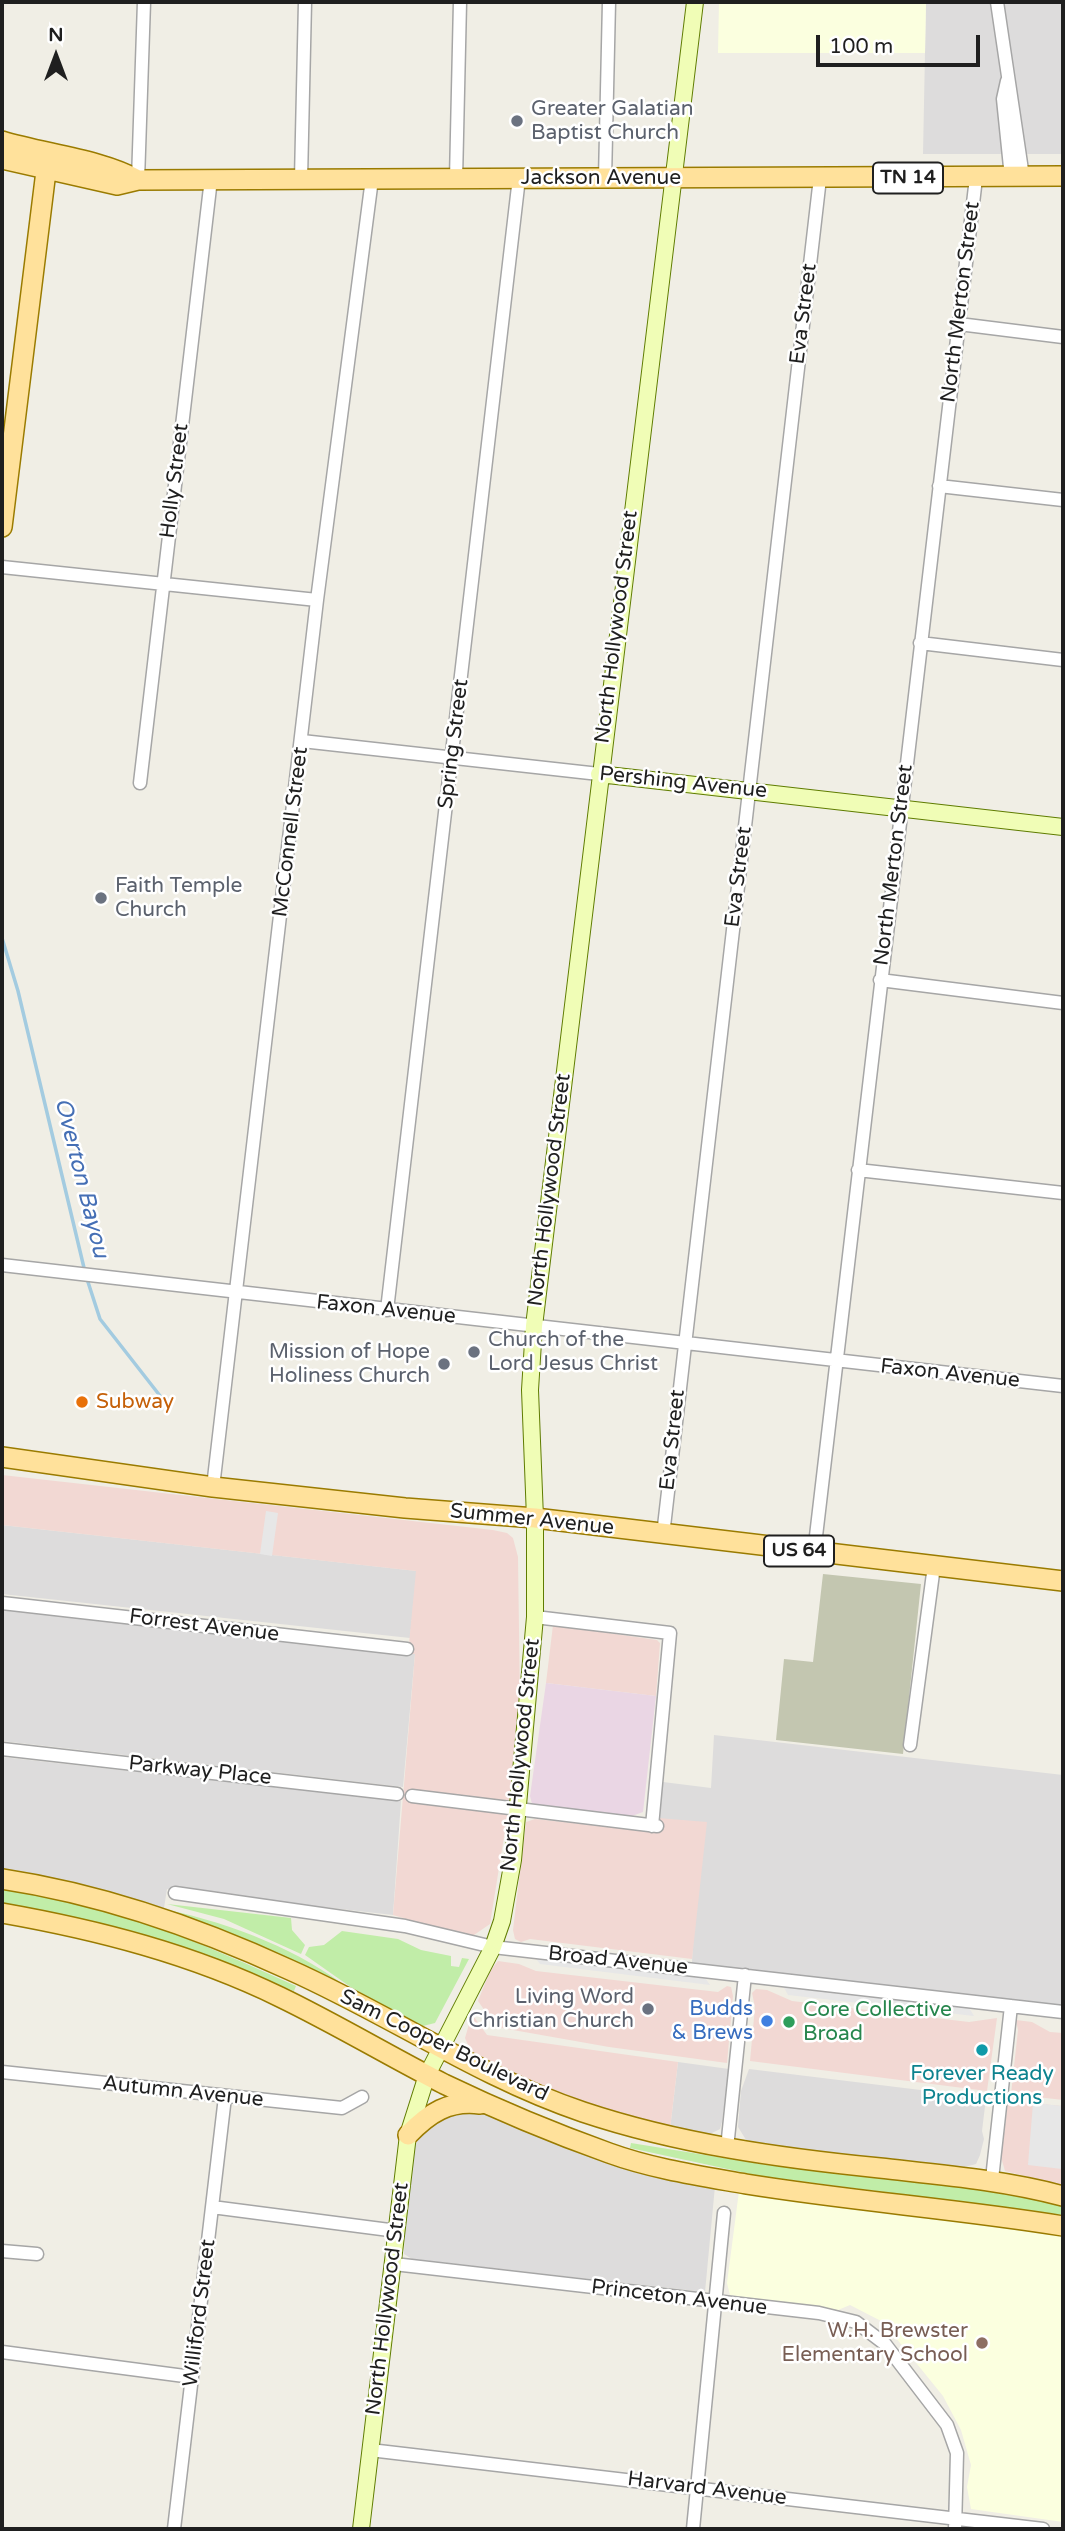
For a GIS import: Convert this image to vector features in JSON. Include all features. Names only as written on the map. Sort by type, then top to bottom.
[{"type":"main road","name":"North Hollywood Street","points":[[361,2529],[408,2135],[427,2075],[493,1947],[502,1921],[513,1860],[535,1617],[535,1518],[530,1390],[534,1326],[599,774],[695,2]]},
{"type":"main road","name":"Jackson Avenue","points":[[2,141],[78,177],[117,185],[138,180],[211,179],[1063,176]]},
{"type":"main road","name":"Jackson Avenue","points":[[2,159],[115,167],[138,180]]},
{"type":"main road","points":[[2,527],[47,163]]},
{"type":"main road","points":[[41,209],[56,189],[78,177]]},
{"type":"main road","name":"Pershing Avenue","points":[[599,774],[1063,827]]},
{"type":"main road","name":"Summer Avenue","points":[[2,1457],[213,1487],[405,1508],[535,1518],[1063,1581]]},
{"type":"main road","name":"Sam Cooper Boulevard","points":[[2,1880],[39,1885],[111,1902],[201,1933],[292,1970],[505,2082],[583,2112],[727,2148],[992,2179],[1063,2196]]},
{"type":"main road","name":"Sam Cooper Boulevard","points":[[2,1913],[130,1940],[211,1968],[279,1996],[427,2075],[528,2124],[613,2155],[701,2176],[796,2192],[977,2212],[1063,2226]]},
{"type":"main road","points":[[408,2135],[421,2122],[445,2106],[462,2102],[491,2106]]},
{"type":"street","points":[[138,180],[144,2]]},
{"type":"street","points":[[301,179],[305,2]]},
{"type":"street","points":[[456,179],[460,2]]},
{"type":"street","points":[[605,179],[609,2]]},
{"type":"street","points":[[997,2],[1007,81],[1013,98],[1017,177]]},
{"type":"street","name":"Spring Street","points":[[387,1310],[519,178]]},
{"type":"street","name":"Eva Street","points":[[663,1535],[820,178]]},
{"type":"street","name":"North Merton Street","points":[[814,1553],[976,178]]},
{"type":"street","name":"Holly Street","points":[[140,783],[211,179]]},
{"type":"street","name":"McConnell Street","points":[[213,1487],[317,600],[372,179]]},
{"type":"street","points":[[959,324],[1063,337]]},
{"type":"street","points":[[939,486],[1063,500]]},
{"type":"street","points":[[2,568],[317,600]]},
{"type":"street","points":[[920,642],[1063,660]]},
{"type":"street","name":"Pershing Avenue","points":[[302,741],[599,774]]},
{"type":"street","points":[[880,980],[1063,1003]]},
{"type":"street","points":[[858,1170],[1063,1193]]},
{"type":"street","name":"Faxon Avenue","points":[[2,1265],[1063,1386]]},
{"type":"street","points":[[910,1745],[934,1566]]},
{"type":"street","name":"Forrest Avenue","points":[[2,1603],[407,1649]]},
{"type":"street","points":[[412,1796],[655,1826],[670,1633],[535,1617]]},
{"type":"street","name":"Parkway Place","points":[[2,1749],[397,1794]]},
{"type":"street","name":"Broad Avenue","points":[[175,1893],[405,1926],[493,1947],[1063,2012]]},
{"type":"street","points":[[727,2148],[745,1975]]},
{"type":"street","points":[[992,2179],[1011,2006]]},
{"type":"street","name":"Autumn Avenue","points":[[2,2072],[342,2108],[362,2097]]},
{"type":"street","name":"Williford Street","points":[[174,2529],[225,2097]]},
{"type":"street","points":[[212,2207],[397,2231]]},
{"type":"street","points":[[693,2529],[724,2213]]},
{"type":"street","points":[[2,2251],[37,2255]]},
{"type":"street","name":"Princeton Avenue","points":[[394,2264],[819,2314],[856,2322],[884,2344],[947,2426],[957,2454],[956,2524]]},
{"type":"street","points":[[2,2351],[192,2377]]},
{"type":"street","name":"Harvard Avenue","points":[[370,2450],[696,2487],[956,2524],[1043,2529]]},
{"type":"shaded area","points":[[719,2],[926,2],[925,53],[718,53]]},
{"type":"shaded area","points":[[926,2],[1063,2],[1063,154],[923,154]]},
{"type":"shaded area","points":[[2,1475],[493,1530],[507,1533],[513,1538],[518,1557],[520,1703],[511,1793],[490,1924],[474,1935],[461,1935],[393,1915],[415,1654],[408,1654],[416,1571],[2,1525]]},
{"type":"shaded area","points":[[266,1511],[278,1513],[272,1556],[260,1554]]},
{"type":"shaded area","points":[[2,1525],[417,1571],[410,1638],[2,1594]]},
{"type":"shaded area","points":[[823,1574],[921,1584],[903,1754],[776,1740],[784,1659],[813,1662]]},
{"type":"shaded area","points":[[2,1607],[415,1654],[403,1787],[2,1741]]},
{"type":"shaded area","points":[[553,1625],[657,1640],[660,1643],[656,1696],[546,1683]]},
{"type":"shaded area","points":[[546,1683],[656,1696],[643,1812],[629,1817],[537,1807],[532,1804],[530,1796]]},
{"type":"shaded area","points":[[714,1735],[1063,1775],[1063,2007],[692,1963],[693,1935],[658,1818],[663,1782],[711,1788]]},
{"type":"shaded area","points":[[2,1757],[401,1801],[393,1915],[167,1889],[164,1908],[61,1880],[2,1869]]},
{"type":"shaded area","points":[[658,1818],[707,1822],[692,1959],[530,1939],[521,1942],[515,1939],[513,1930],[526,1822],[535,1819],[657,1832]]},
{"type":"shaded area","points":[[533,1955],[704,1976],[710,1985],[540,1964]]},
{"type":"shaded area","points":[[498,1961],[519,1964],[536,1971],[718,1992],[727,1986],[731,1987],[733,1996],[727,2063],[609,2047],[496,2027],[478,2001],[490,1971]]},
{"type":"shaded area","points":[[782,1984],[968,2006],[974,2016],[788,1995]]},
{"type":"shaded area","points":[[756,1989],[767,1990],[792,2001],[969,2022],[997,2018],[987,2091],[750,2061],[755,2007],[752,1993]]},
{"type":"shaded area","points":[[472,2014],[487,2035],[678,2062],[670,2129],[572,2101],[474,2059],[465,2038]]},
{"type":"shaded area","points":[[1016,2020],[1032,2022],[1050,2032],[1063,2033],[1063,2100],[1011,2094],[1018,2030]]},
{"type":"shaded area","points":[[678,2062],[729,2069],[720,2129],[700,2137],[670,2129]]},
{"type":"shaded area","points":[[749,2069],[986,2098],[982,2131],[984,2139],[980,2155],[976,2164],[961,2168],[748,2143],[738,2127],[741,2091]]},
{"type":"shaded area","points":[[1008,2101],[1063,2106],[1061,2185],[1005,2171],[1001,2157]]},
{"type":"shaded area","points":[[1033,2103],[1063,2106],[1062,2169],[1028,2165]]},
{"type":"shaded area","points":[[471,2108],[584,2154],[715,2186],[705,2292],[412,2259],[404,2254],[408,2170],[414,2138],[435,2115]]},
{"type":"shaded area","name":"W.H. Brewster Elementary School","points":[[739,2191],[1063,2235],[1063,2522],[971,2509],[967,2487],[971,2465],[961,2430],[943,2396],[883,2322],[850,2305],[838,2310],[730,2295],[727,2283]]},
{"type":"green space","points":[[2,1888],[41,1894],[116,1913],[225,1954],[296,1986],[294,1991],[222,1963],[113,1928],[2,1903]]},
{"type":"green space","points":[[167,1904],[291,1918],[292,1930],[305,1945],[301,1954],[224,1919]]},
{"type":"green space","points":[[168,1910],[265,1940],[310,1963],[352,1991]]},
{"type":"green space","points":[[342,1931],[398,1939],[421,1950],[451,1956],[451,1966],[459,1967],[462,1958],[469,1959],[435,2023],[423,2026],[416,2023],[352,1988],[305,1955],[309,1947],[324,1945]]},
{"type":"green space","points":[[631,2143],[767,2165],[943,2183],[1063,2205],[1063,2215],[760,2176],[630,2148]]},
{"type":"waterway","name":"Overton Bayou","points":[[2,938],[18,991],[85,1272]]},
{"type":"waterway","name":"Overton Bayou","points":[[87,1279],[100,1319],[168,1406]]},
{"type":"place","name":"Greater Galatian Baptist Church","points":[[517,121]]},
{"type":"place","name":"Faith Temple Church","points":[[101,898]]},
{"type":"place","name":"Church of the Lord Jesus Christ","points":[[474,1352]]},
{"type":"place","name":"Mission of Hope Holiness Church","points":[[444,1364]]},
{"type":"place","name":"Subway","points":[[82,1402]]},
{"type":"place","name":"Living Word Christian Church","points":[[648,2009]]},
{"type":"place","name":"Budds & Brews","points":[[767,2021]]},
{"type":"place","name":"Core Collective Broad","points":[[789,2022]]},
{"type":"place","name":"Forever Ready Productions","points":[[982,2050]]},
{"type":"place","name":"W.H. Brewster Elementary School","points":[[982,2343]]}]
